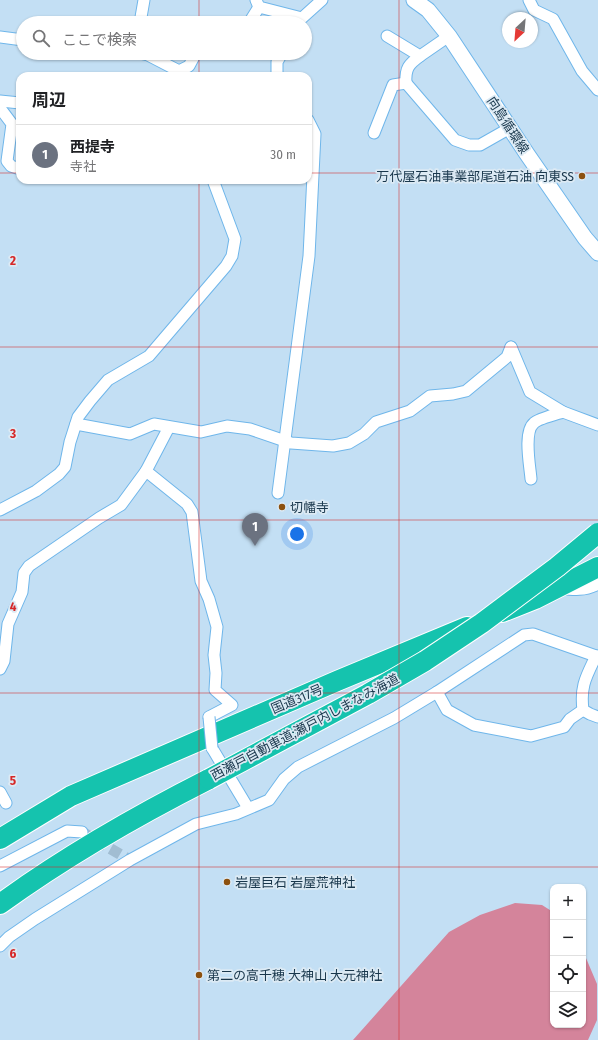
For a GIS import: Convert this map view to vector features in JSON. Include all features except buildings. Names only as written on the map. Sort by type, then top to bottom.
[{"type":"highway","name":"西瀬戸自動車道;瀬戸内しまなみ海道","points":[[0,904],[114,829],[368,694],[425,662],[482,623],[557,567],[598,533]]},
{"type":"highway","name":"国道317号","points":[[0,839],[71,796],[534,599],[598,567]]},
{"type":"main road","name":"向島循環線","points":[[414,0],[428,10],[449,36],[585,238],[598,253]]},
{"type":"street","points":[[141,16],[144,0]]},
{"type":"street","points":[[304,16],[322,0]]},
{"type":"street","points":[[529,0],[534,10],[553,19],[582,71],[598,90]]},
{"type":"street","points":[[252,16],[258,4],[290,16]]},
{"type":"street","points":[[387,36],[420,56]]},
{"type":"street","points":[[449,36],[412,62],[405,73],[406,83],[454,140],[469,145],[480,145],[510,128]]},
{"type":"street","points":[[0,37],[16,39]]},
{"type":"street","points":[[157,60],[180,72]]},
{"type":"street","points":[[183,72],[192,60]]},
{"type":"street","points":[[277,72],[278,60]]},
{"type":"street","points":[[374,133],[393,85],[406,83]]},
{"type":"street","points":[[0,101],[16,103]]},
{"type":"street","points":[[0,108],[12,124],[6,161],[11,166],[16,168]]},
{"type":"street","points":[[278,493],[309,256],[315,134],[312,128]]},
{"type":"street","points":[[0,510],[36,491],[59,474],[65,466],[78,417],[108,380],[149,356],[226,266],[232,256],[235,239],[214,184]]},
{"type":"street","points":[[76,424],[130,434],[154,424],[201,432],[227,426],[250,429],[291,444],[333,446],[349,443],[364,434],[376,422],[410,411],[430,396],[466,392],[507,357],[511,347],[530,392],[564,412],[598,425]]},
{"type":"street","points":[[531,479],[528,443],[529,431],[534,423],[564,412]]},
{"type":"street","points":[[0,669],[4,661],[8,624],[22,592],[24,573],[29,566],[99,518],[121,505],[146,471],[169,427]]},
{"type":"street","points":[[146,471],[187,504],[192,512],[201,581],[209,599],[217,627],[214,655],[216,673],[215,690],[232,705],[209,717],[212,748],[248,808]]},
{"type":"street","points":[[557,588],[578,590],[598,584]]},
{"type":"street","points":[[0,946],[9,937],[35,919],[130,860],[196,824],[236,814],[269,800],[284,779],[298,767],[394,718],[437,692],[524,635],[533,634],[597,656],[582,688],[583,710]]},
{"type":"street","points":[[437,692],[447,710],[474,725],[532,736],[564,727],[570,719],[583,710]]},
{"type":"street","points":[[583,710],[598,717]]},
{"type":"street","points":[[0,792],[6,803]]},
{"type":"street","points":[[0,866],[67,831],[82,832]]},
{"type":"shaded area","points":[[515,903],[542,905],[550,910],[550,1028],[586,1028],[586,958],[597,984],[597,1020],[588,1040],[353,1040],[449,932],[480,915]]},
{"type":"tunnel","points":[[82,832],[130,860]]},
{"type":"place","name":"万代屋石油事業部尾道石油 向東SS","points":[[582,176]]},
{"type":"place","name":"切幡寺","points":[[282,507]]},
{"type":"place","name":"西提寺","points":[[255,546]]},
{"type":"place","name":"岩屋巨石 岩屋荒神社","points":[[227,882]]},
{"type":"place","name":"第二の高千穂 大神山 大元神社","points":[[199,975]]}]
